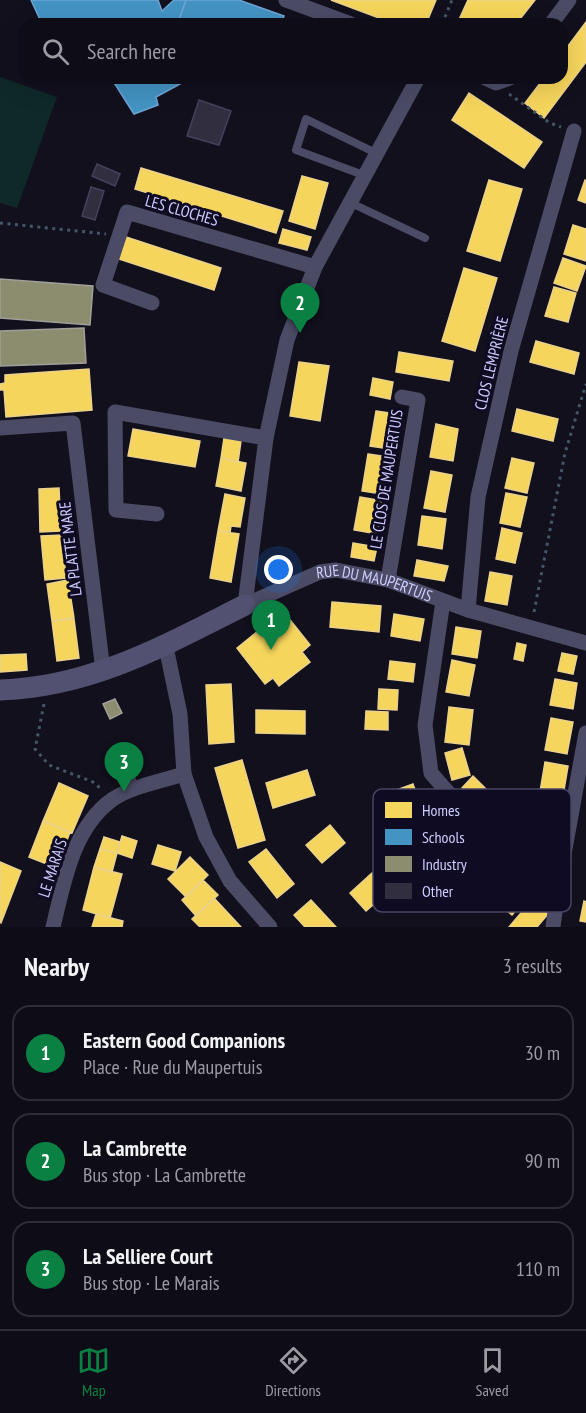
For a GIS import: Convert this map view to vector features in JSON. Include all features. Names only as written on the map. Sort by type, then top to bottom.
[{"type":"street","points":[[286,0],[335,18]]},
{"type":"street","points":[[556,18],[569,0]]},
{"type":"street","points":[[245,605],[267,438],[287,340],[315,267],[415,84]]},
{"type":"street","name":"CLOS LEMPRIÈRE","points":[[468,610],[478,496],[511,351],[574,131]]},
{"type":"street","name":"LES CLOCHES","points":[[152,303],[104,285],[127,212],[315,267]]},
{"type":"street","name":"LE CLOS DE MAUPERTUIS","points":[[388,580],[418,400],[402,397]]},
{"type":"street","points":[[157,514],[116,510],[115,412],[267,438]]},
{"type":"street","name":"LA PLATTE MARE","points":[[0,428],[74,423],[103,670]]},
{"type":"street","name":"RUE DU MAUPERTUIS","points":[[0,690],[52,686],[103,670],[166,647],[245,605],[320,572],[336,570],[388,580],[468,610],[586,643]]},
{"type":"street","points":[[443,601],[425,725],[431,773],[445,789]]},
{"type":"street","points":[[166,647],[180,714],[184,774],[206,837],[230,881],[270,927]]},
{"type":"street","points":[[571,816],[586,733]]},
{"type":"street","name":"LE MARAIS","points":[[53,927],[74,849],[96,815],[114,798],[184,774]]},
{"type":"street","points":[[553,927],[555,912]]},
{"type":"lane","points":[[366,176],[296,150],[306,119],[378,154]]},
{"type":"lane","points":[[351,203],[425,238]]},
{"type":"lane","points":[[129,772],[136,790]]},
{"type":"path","points":[[444,18],[452,0]]},
{"type":"path","points":[[502,84],[550,123],[574,131]]},
{"type":"path","points":[[0,223],[118,235]]},
{"type":"path","points":[[530,628],[565,453],[586,384]]},
{"type":"path","points":[[52,686],[42,709],[35,749],[49,765],[93,782],[114,798]]},
{"type":"green space","points":[[0,77],[57,97],[17,208],[0,203]]},
{"type":"building: Homes","points":[[331,0],[436,0],[428,18],[379,18]]},
{"type":"building: Homes","points":[[468,0],[535,0],[521,18],[460,18]]},
{"type":"building: Homes","points":[[586,22],[586,62],[544,118],[525,103],[539,84],[568,84],[568,46]]},
{"type":"building: Homes","points":[[469,93],[542,142],[524,168],[452,120]]},
{"type":"building: Homes","points":[[141,168],[283,211],[276,233],[135,189]]},
{"type":"building: Homes","points":[[302,176],[328,183],[315,229],[289,221]]},
{"type":"building: Homes","points":[[489,180],[522,189],[500,261],[467,251]]},
{"type":"building: Homes","points":[[586,181],[586,203],[578,200]]},
{"type":"building: Homes","points":[[573,225],[586,229],[586,261],[564,254]]},
{"type":"building: Homes","points":[[283,229],[311,237],[307,250],[279,243]]},
{"type":"building: Homes","points":[[123,236],[221,268],[214,290],[116,258]]},
{"type":"building: Homes","points":[[563,258],[586,266],[577,291],[554,283]]},
{"type":"building: Homes","points":[[464,268],[497,278],[475,351],[442,341]]},
{"type":"building: Homes","points":[[554,287],[576,293],[568,322],[545,316]]},
{"type":"building: Homes","points":[[536,341],[579,353],[574,374],[530,362]]},
{"type":"building: Homes","points":[[399,352],[453,361],[449,381],[396,372]]},
{"type":"building: Homes","points":[[299,362],[329,366],[320,421],[290,416]]},
{"type":"building: Homes","points":[[89,369],[92,410],[6,417],[4,390],[0,390],[0,384],[5,383],[5,375]]},
{"type":"building: Homes","points":[[373,378],[393,382],[390,399],[370,395]]},
{"type":"building: Homes","points":[[517,409],[558,419],[553,441],[512,431]]},
{"type":"building: Homes","points":[[376,411],[396,414],[390,449],[370,446]]},
{"type":"building: Homes","points":[[436,424],[458,429],[453,461],[430,457]]},
{"type":"building: Homes","points":[[133,429],[200,441],[195,467],[128,456]]},
{"type":"building: Homes","points":[[224,438],[241,441],[238,462],[221,458]]},
{"type":"building: Homes","points":[[368,454],[388,457],[381,494],[362,491]]},
{"type":"building: Homes","points":[[221,458],[246,463],[241,491],[216,486]]},
{"type":"building: Homes","points":[[512,458],[534,463],[527,493],[505,488]]},
{"type":"building: Homes","points":[[431,471],[452,475],[445,512],[424,508]]},
{"type":"building: Homes","points":[[59,488],[61,531],[40,532],[39,489]]},
{"type":"building: Homes","points":[[506,493],[527,497],[520,527],[500,523]]},
{"type":"building: Homes","points":[[225,494],[245,498],[240,527],[231,526],[230,533],[218,531]]},
{"type":"building: Homes","points":[[360,497],[384,501],[377,534],[354,530]]},
{"type":"building: Homes","points":[[422,516],[446,519],[442,549],[418,545]]},
{"type":"building: Homes","points":[[502,528],[522,533],[515,563],[496,559]]},
{"type":"building: Homes","points":[[218,531],[239,534],[231,582],[210,578]]},
{"type":"building: Homes","points":[[62,535],[66,578],[45,580],[41,536]]},
{"type":"building: Homes","points":[[353,543],[377,547],[374,561],[351,557]]},
{"type":"building: Homes","points":[[417,560],[448,566],[444,581],[414,576]]},
{"type":"building: Homes","points":[[490,572],[512,576],[507,605],[485,601]]},
{"type":"building: Homes","points":[[68,580],[74,618],[52,621],[47,584]]},
{"type":"building: Homes","points":[[332,602],[381,606],[379,632],[330,627]]},
{"type":"building: Homes","points":[[283,611],[310,645],[302,652],[310,662],[279,686],[273,678],[265,684],[237,648]]},
{"type":"building: Homes","points":[[394,614],[424,619],[420,641],[391,636]]},
{"type":"building: Homes","points":[[74,619],[79,658],[57,661],[52,621]]},
{"type":"building: Homes","points":[[456,627],[481,631],[477,658],[452,654]]},
{"type":"building: Homes","points":[[517,643],[526,645],[523,661],[514,659]]},
{"type":"building: Homes","points":[[562,653],[577,656],[573,674],[558,671]]},
{"type":"building: Homes","points":[[26,654],[27,670],[0,672],[0,655]]},
{"type":"building: Homes","points":[[452,660],[475,665],[469,696],[446,692]]},
{"type":"building: Homes","points":[[390,661],[415,664],[413,682],[388,679]]},
{"type":"building: Homes","points":[[555,679],[577,683],[573,709],[550,705]]},
{"type":"building: Homes","points":[[231,684],[234,742],[209,744],[206,685]]},
{"type":"building: Homes","points":[[379,689],[398,690],[397,710],[378,709]]},
{"type":"building: Homes","points":[[449,707],[473,710],[469,745],[445,742]]},
{"type":"building: Homes","points":[[256,710],[305,711],[305,734],[256,733]]},
{"type":"building: Homes","points":[[366,711],[388,712],[388,730],[365,729]]},
{"type":"building: Homes","points":[[551,718],[573,722],[567,754],[545,750]]},
{"type":"building: Homes","points":[[462,748],[470,775],[452,780],[445,753]]},
{"type":"building: Homes","points":[[242,760],[265,840],[238,848],[215,768]]},
{"type":"building: Homes","points":[[545,762],[568,766],[564,789],[540,789]]},
{"type":"building: Homes","points":[[307,770],[315,795],[273,808],[266,783]]},
{"type":"building: Homes","points":[[473,776],[486,789],[463,789]]},
{"type":"building: Homes","points":[[59,783],[88,796],[72,833],[43,821]]},
{"type":"building: Homes","points":[[413,784],[415,789],[399,789]]},
{"type":"building: Homes","points":[[43,821],[70,832],[57,868],[29,857]]},
{"type":"building: Homes","points":[[330,825],[345,843],[322,863],[306,845]]},
{"type":"building: Homes","points":[[122,836],[137,841],[132,858],[117,853]]},
{"type":"building: Homes","points":[[104,837],[120,842],[117,853],[100,849]]},
{"type":"building: Homes","points":[[158,845],[181,852],[175,871],[152,864]]},
{"type":"building: Homes","points":[[100,849],[117,853],[112,872],[94,867]]},
{"type":"building: Homes","points":[[266,849],[294,884],[277,898],[249,862]]},
{"type":"building: Homes","points":[[190,857],[208,875],[186,897],[168,879]]},
{"type":"building: Homes","points":[[0,862],[21,871],[1,923],[0,922]]},
{"type":"building: Homes","points":[[94,867],[122,874],[110,918],[83,910]]},
{"type":"building: Homes","points":[[373,874],[373,905],[366,911],[350,893]]},
{"type":"building: Homes","points":[[203,880],[218,895],[196,916],[182,900]]},
{"type":"building: Homes","points":[[214,898],[241,927],[200,927],[192,919]]},
{"type":"building: Homes","points":[[311,900],[336,927],[305,927],[294,915]]},
{"type":"building: Homes","points":[[584,901],[586,902],[586,922],[580,921]]},
{"type":"building: Homes","points":[[522,912],[546,912],[548,914],[537,927],[509,927]]},
{"type":"building: Homes","points":[[96,914],[123,921],[122,927],[92,927]]},
{"type":"building: Schools","points":[[31,0],[158,0],[162,11],[174,0],[186,0],[180,18],[39,18]]},
{"type":"building: Schools","points":[[186,0],[239,0],[284,16],[283,18],[179,18]]},
{"type":"building: Schools","points":[[115,84],[180,84],[156,97],[158,105],[134,114]]},
{"type":"building: Industry","points":[[0,279],[93,286],[90,325],[0,318]]},
{"type":"building: Industry","points":[[84,328],[86,363],[0,366],[0,331]]},
{"type":"building: Industry","points":[[115,699],[122,713],[110,719],[103,704]]},
{"type":"building: Other","points":[[199,100],[231,111],[219,145],[187,136]]},
{"type":"building: Other","points":[[97,164],[120,174],[115,186],[92,176]]},
{"type":"building: Other","points":[[91,187],[104,191],[95,220],[82,216]]},
{"type":"place","name":"La Cambrette","points":[[300,333]]},
{"type":"place","name":"Eastern Good Companions","points":[[271,650]]},
{"type":"place","name":"La Selliere Court","points":[[124,792]]}]
